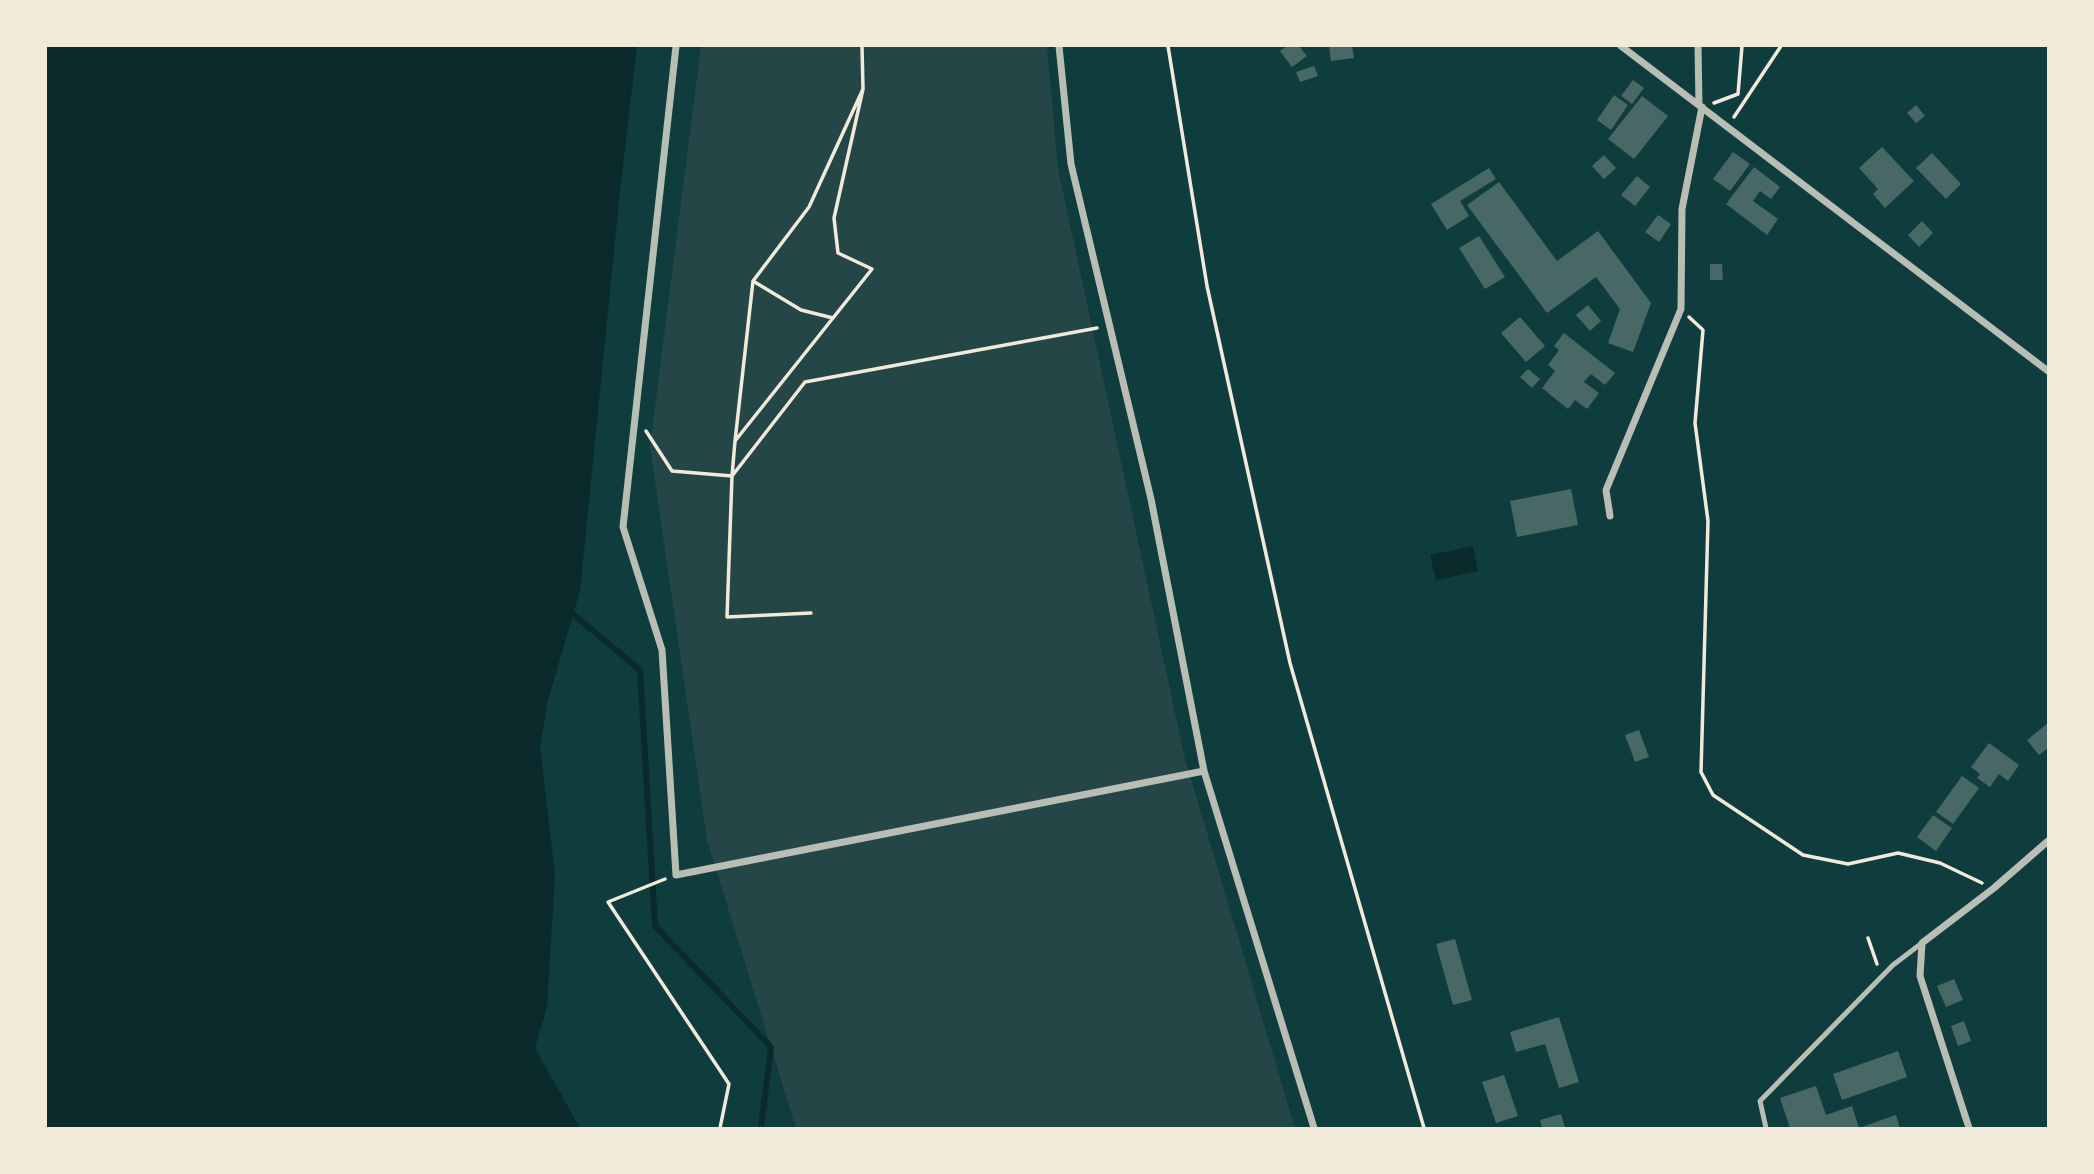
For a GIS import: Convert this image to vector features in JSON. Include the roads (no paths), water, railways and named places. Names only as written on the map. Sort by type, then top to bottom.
[{"type":"street","points":[[676,46],[623,527],[663,650],[677,874],[1204,771]]},
{"type":"street","points":[[1059,46],[1071,164],[1151,499],[1204,771],[1314,1129]]},
{"type":"street","points":[[1621,46],[2049,371]]},
{"type":"street","points":[[1610,516],[1606,490],[1681,309],[1682,209],[1700,106],[1698,46]]},
{"type":"street","points":[[1969,1129],[1920,976],[1923,943],[2049,841]]},
{"type":"lane","points":[[1766,1129],[1760,1101],[1881,976],[1923,943]]},
{"type":"waterway","points":[[573,614],[640,670],[655,926],[771,1047],[761,1128]]}]
